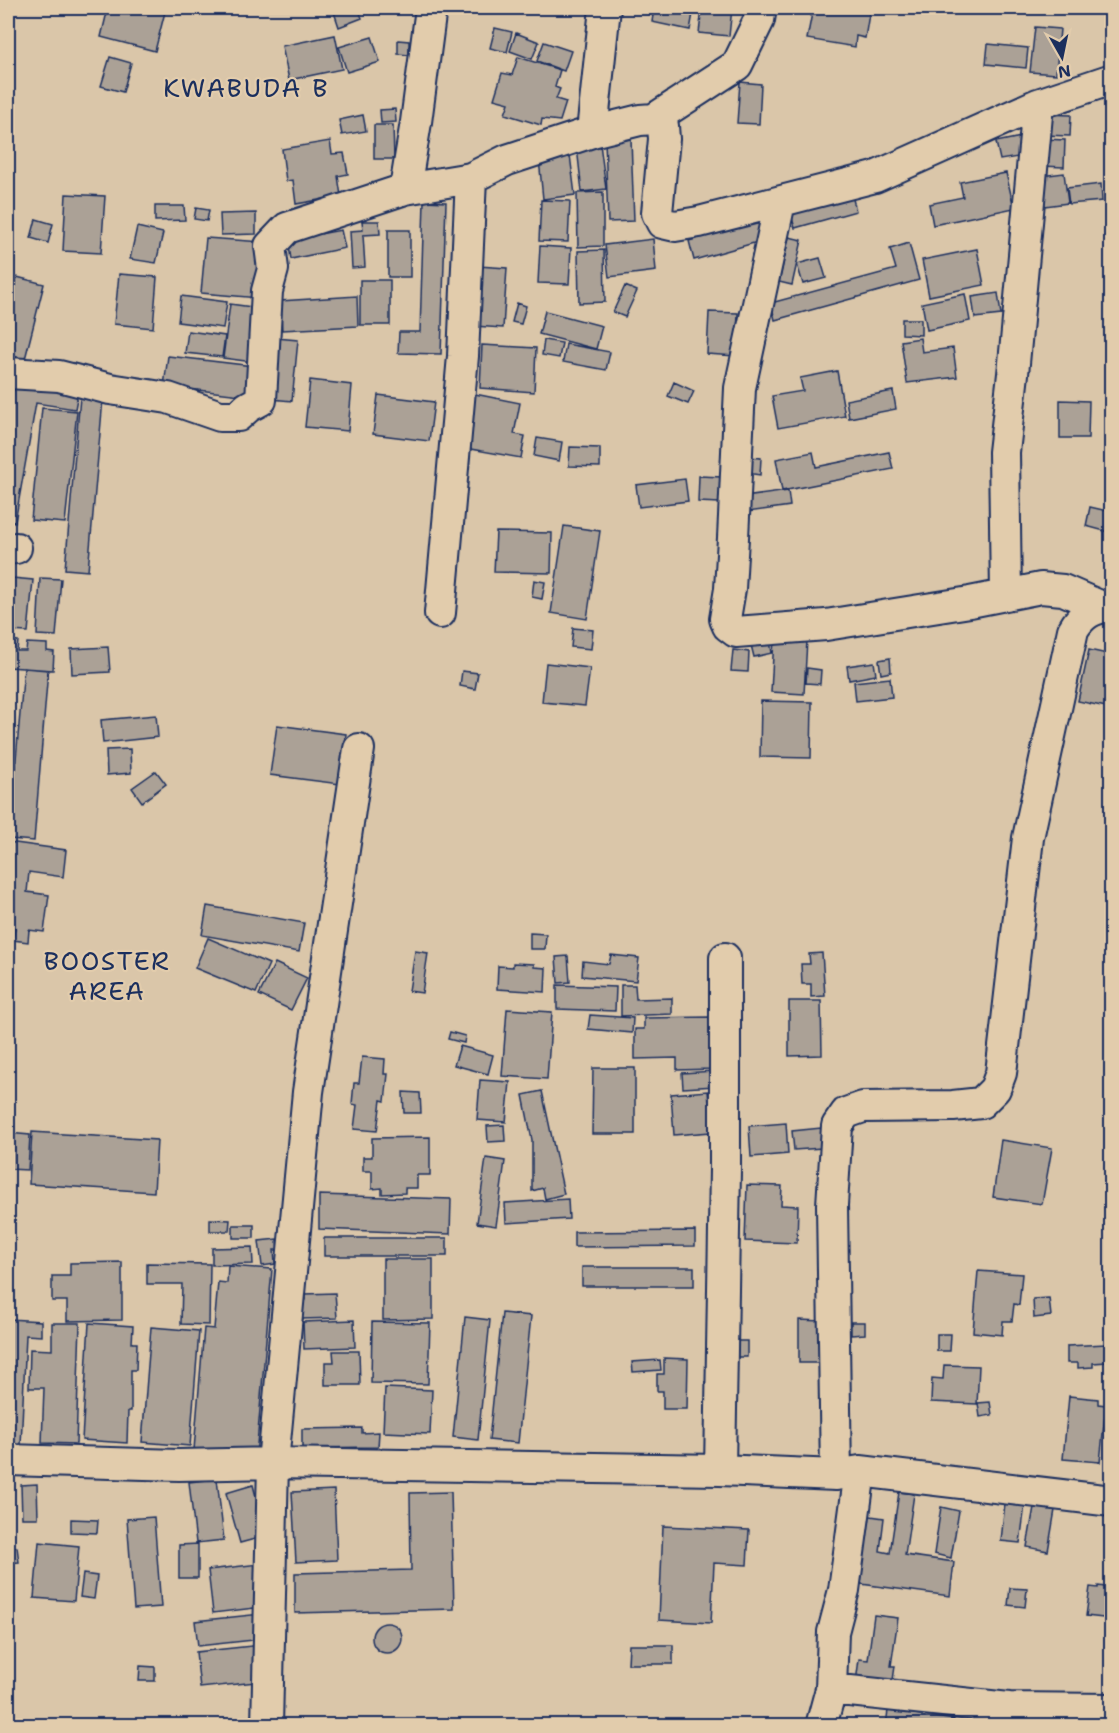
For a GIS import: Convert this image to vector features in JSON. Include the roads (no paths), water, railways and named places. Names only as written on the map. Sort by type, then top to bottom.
[{"type":"street","points":[[405,189],[430,8]]},
{"type":"street","points":[[592,132],[605,8]]},
{"type":"street","points":[[8,373],[59,376],[110,389],[168,398],[220,416],[238,416],[248,406],[261,400],[267,291],[273,269],[270,246],[287,228],[405,189],[471,178],[507,160],[592,132],[640,120],[654,119],[737,65],[759,20],[761,8]]},
{"type":"street","points":[[654,119],[663,126],[664,139],[657,213],[662,223],[675,226],[875,177],[1038,104],[1112,80]]},
{"type":"street","points":[[1006,595],[1004,452],[1038,104]]},
{"type":"street","points":[[440,613],[463,356],[471,178]]},
{"type":"street","points":[[780,202],[740,388],[730,590],[725,619],[728,626],[736,632],[826,625],[1041,588],[1063,590],[1106,607]]},
{"type":"street","points":[[821,1725],[831,1689],[833,1632],[844,1590],[848,1473],[832,1205],[837,1126],[846,1113],[863,1107],[953,1106],[981,1103],[995,1089],[1001,1073],[1028,838],[1073,630],[1078,621],[1106,607]]},
{"type":"street","points":[[267,1725],[273,1463],[308,1092],[359,749]]},
{"type":"street","points":[[720,1470],[725,1169],[725,958]]},
{"type":"street","points":[[8,1460],[179,1465],[273,1463],[848,1473],[1112,1501]]},
{"type":"street","points":[[831,1689],[1009,1708],[1112,1709]]},
{"type":"district","name":"KWABUDA B","points":[[246,88]]},
{"type":"district","name":"BOOSTER AREA","points":[[107,976]]}]
